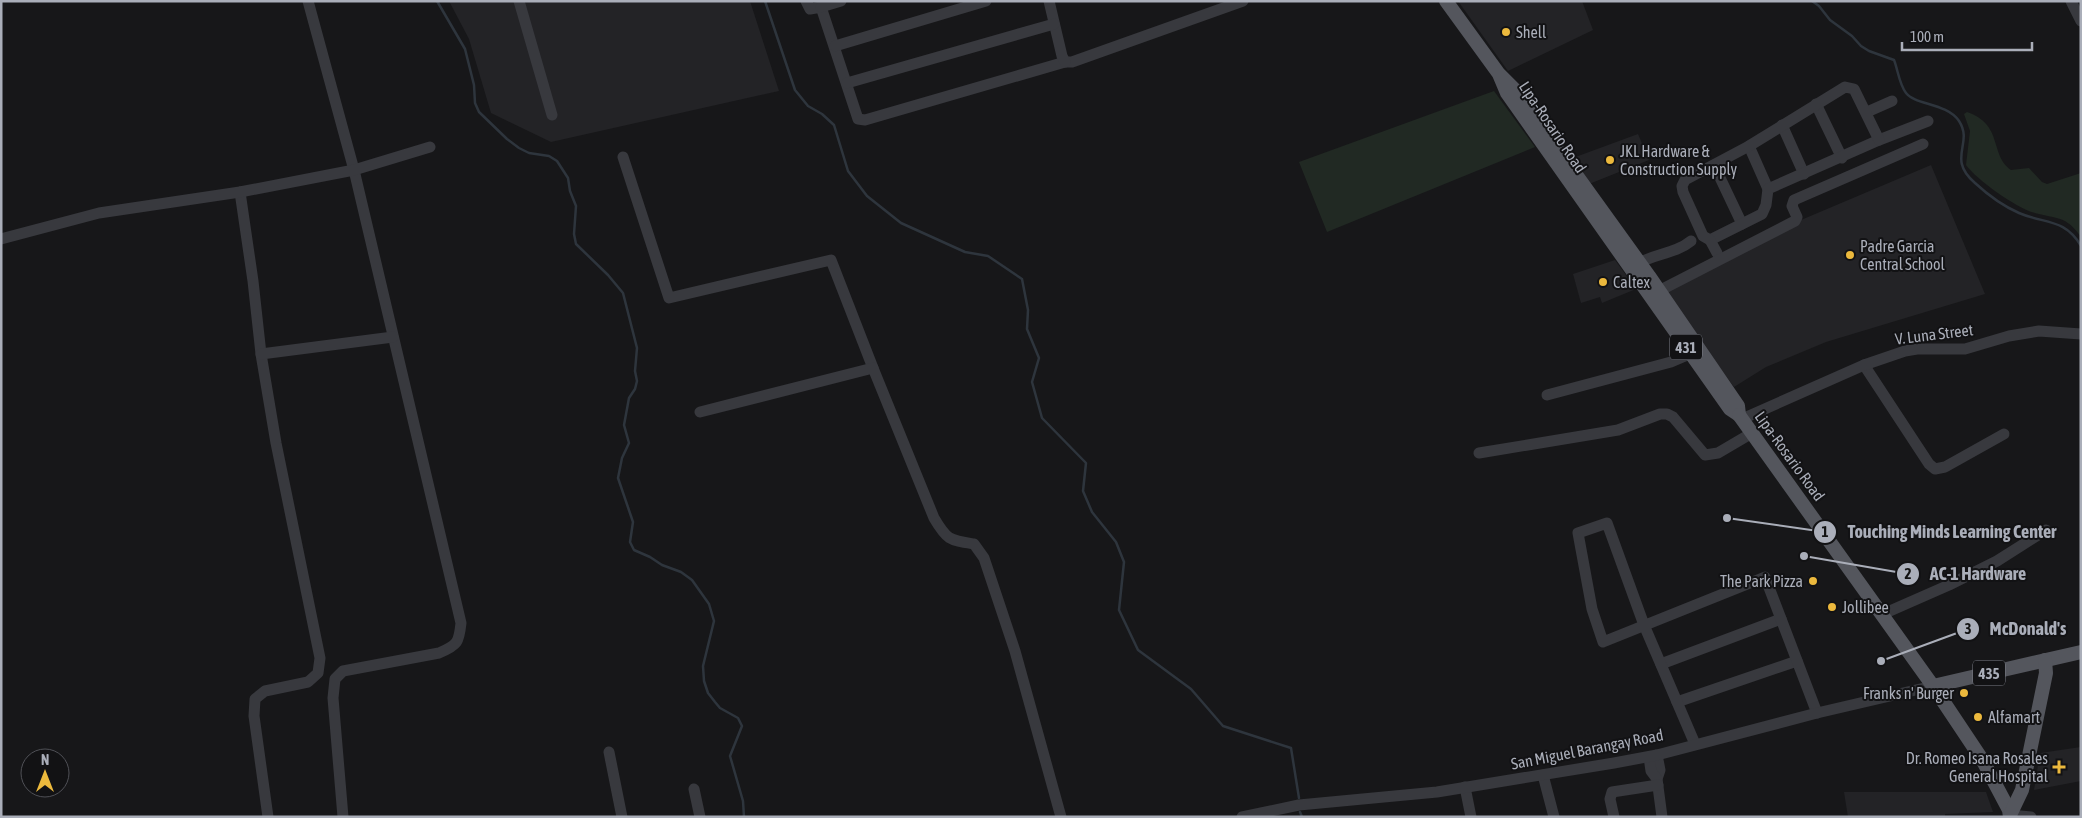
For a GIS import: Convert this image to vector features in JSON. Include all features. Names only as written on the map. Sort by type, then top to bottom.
[{"type":"main road","name":"Lipa-Rosario Road","points":[[1446,1],[1499,74],[1515,90],[1693,350],[1730,409],[1741,417],[1933,686],[1983,761],[2010,816]]},
{"type":"main road","name":"435","points":[[1933,686],[2081,652]]},
{"type":"main road","points":[[2010,816],[2022,790],[2046,673],[2045,660]]},
{"type":"street","points":[[308,1],[354,170],[461,623],[460,639],[452,647],[439,653],[343,671],[335,679],[333,698],[343,817]]},
{"type":"street","points":[[519,1],[552,115]]},
{"type":"street","points":[[806,1],[810,9],[841,1]]},
{"type":"street","points":[[835,46],[986,1]]},
{"type":"street","points":[[1049,1],[1065,62]]},
{"type":"street","points":[[820,7],[835,46],[858,119],[865,120],[1065,62],[1072,62],[1243,1]]},
{"type":"street","points":[[2071,1],[2081,21]]},
{"type":"street","points":[[847,83],[1054,24]]},
{"type":"street","points":[[1717,253],[1706,238],[1683,192],[1682,186],[1685,180],[1749,146],[1845,87],[1854,89],[1879,140]]},
{"type":"street","points":[[1866,112],[1892,101]]},
{"type":"street","points":[[1816,104],[1842,158]]},
{"type":"street","points":[[1768,190],[1879,140],[1928,121]]},
{"type":"street","points":[[1782,125],[1804,174]]},
{"type":"street","points":[[1654,293],[1795,221],[1797,217],[1792,206],[1794,200],[1923,144]]},
{"type":"street","points":[[1634,265],[1658,255],[1666,249],[1706,238],[1742,224],[1765,211],[1768,190],[1749,146]]},
{"type":"street","points":[[1,239],[99,213],[240,192],[354,170],[430,148]]},
{"type":"street","points":[[622,157],[669,298],[831,260],[934,518],[944,536],[974,544],[984,558],[1015,652],[1060,817]]},
{"type":"street","points":[[1714,165],[1742,224]]},
{"type":"street","points":[[240,192],[253,281],[260,354],[276,443],[320,658],[318,672],[308,682],[265,691],[255,699],[254,716],[268,817]]},
{"type":"street","name":"V. Luna Street","points":[[1741,417],[1864,365],[1905,351],[1917,349],[1965,349],[2028,332],[2047,331],[2081,334]]},
{"type":"street","points":[[260,354],[393,338]]},
{"type":"street","points":[[1547,395],[1671,362],[1693,350]]},
{"type":"street","points":[[1864,365],[1929,464],[1935,469],[1945,467],[2004,434]]},
{"type":"street","points":[[700,412],[873,368]]},
{"type":"street","points":[[1479,453],[1618,430],[1660,414],[1667,414],[1673,418],[1705,455],[1718,453],[1752,433]]},
{"type":"street","points":[[1695,744],[1644,625],[1607,523],[1578,533],[1592,609],[1603,642],[1644,625],[1765,577],[1817,713]]},
{"type":"street","points":[[1883,614],[1949,585],[1997,561],[2046,530]]},
{"type":"street","points":[[1661,664],[1781,619]]},
{"type":"street","points":[[1677,702],[1797,661]]},
{"type":"street","name":"San Miguel Barangay Road","points":[[1242,817],[1299,805],[1428,793],[1653,756],[1817,713],[1933,686]]},
{"type":"street","points":[[609,752],[622,817]]},
{"type":"street","points":[[1653,756],[1651,771],[1657,782],[1662,817]]},
{"type":"street","points":[[1543,775],[1554,817]]},
{"type":"street","points":[[1614,817],[1610,799],[1612,792],[1657,782]]},
{"type":"street","points":[[1465,787],[1471,817]]},
{"type":"street","points":[[694,789],[700,817]]},
{"type":"street","points":[[2010,816],[2031,817]]},
{"type":"shaded area","points":[[449,1],[750,1],[779,91],[551,142],[491,113],[469,39]]},
{"type":"shaded area","points":[[1458,1],[1582,1],[1593,30],[1508,71]]},
{"type":"shaded area","points":[[1494,91],[1535,147],[1327,232],[1299,162]]},
{"type":"shaded area","points":[[1967,112],[1986,124],[2000,156],[2011,170],[2029,168],[2042,182],[2047,184],[2081,173],[2081,237],[2065,221],[2035,213],[2008,200],[1971,171],[1966,165],[1970,131],[1964,114]]},
{"type":"shaded area","name":"JKL Hardware & Construction Supply","points":[[1638,134],[1649,160],[1589,184],[1570,159]]},
{"type":"shaded area","name":"Padre Garcia Central School","points":[[1931,165],[1985,294],[1826,342],[1766,367],[1734,387],[1663,291],[1801,220]]},
{"type":"shaded area","name":"Caltex","points":[[1615,260],[1636,289],[1602,303],[1600,297],[1581,303],[1573,274]]},
{"type":"shaded area","name":"Dr. Romeo Isana Rosales General Hospital","points":[[2081,747],[2081,781],[2034,790],[2040,753]]},
{"type":"shaded area","points":[[1844,792],[1986,792],[1993,812],[1945,814],[1945,817],[1848,817]]},
{"type":"waterway","points":[[437,1],[465,49],[474,85],[475,103],[479,112],[519,148],[529,153],[549,156],[557,161],[568,178],[570,191],[576,206],[574,234],[576,244],[608,275],[623,293],[637,348],[635,371],[637,381],[635,389],[629,398],[624,425],[629,443],[622,458],[618,478],[633,522],[630,542],[634,550],[662,565],[681,572],[692,580],[709,604],[714,621],[703,666],[704,681],[708,693],[720,708],[738,718],[742,726],[730,756],[743,801],[744,817]]},
{"type":"waterway","points":[[765,1],[795,90],[808,106],[822,114],[834,125],[848,171],[867,196],[901,223],[965,252],[988,256],[1022,279],[1028,310],[1027,329],[1039,358],[1032,382],[1042,418],[1086,463],[1083,491],[1092,512],[1116,542],[1124,562],[1119,610],[1138,650],[1191,689],[1223,726],[1291,748],[1299,798]]},
{"type":"waterway","points":[[1812,1],[1819,6],[1830,20],[1852,36],[1861,46],[1894,60],[1902,85],[1910,97],[1939,107],[1954,115],[1963,129],[1962,166],[1975,183],[1996,200],[2013,210],[2061,226],[2075,237],[2081,246]]},
{"type":"waterway","points":[[1300,812],[1302,817]]},
{"type":"place","name":"Shell","points":[[1506,32]]},
{"type":"place","name":"JKL Hardware & Construction Supply","points":[[1610,160]]},
{"type":"place","name":"Padre Garcia Central School","points":[[1850,255]]},
{"type":"place","name":"Caltex","points":[[1603,282]]},
{"type":"place","name":"Touching Minds Learning Center","points":[[1727,518]]},
{"type":"place","name":"AC-1 Hardware","points":[[1804,556]]},
{"type":"place","name":"The Park Pizza","points":[[1813,581]]},
{"type":"place","name":"Jollibee","points":[[1832,607]]},
{"type":"place","name":"McDonald's","points":[[1881,661]]},
{"type":"place","name":"Franks n' Burger","points":[[1964,693]]},
{"type":"place","name":"Alfamart","points":[[1978,717]]},
{"type":"place","name":"Dr. Romeo Isana Rosales General Hospital","points":[[2059,767]]}]
